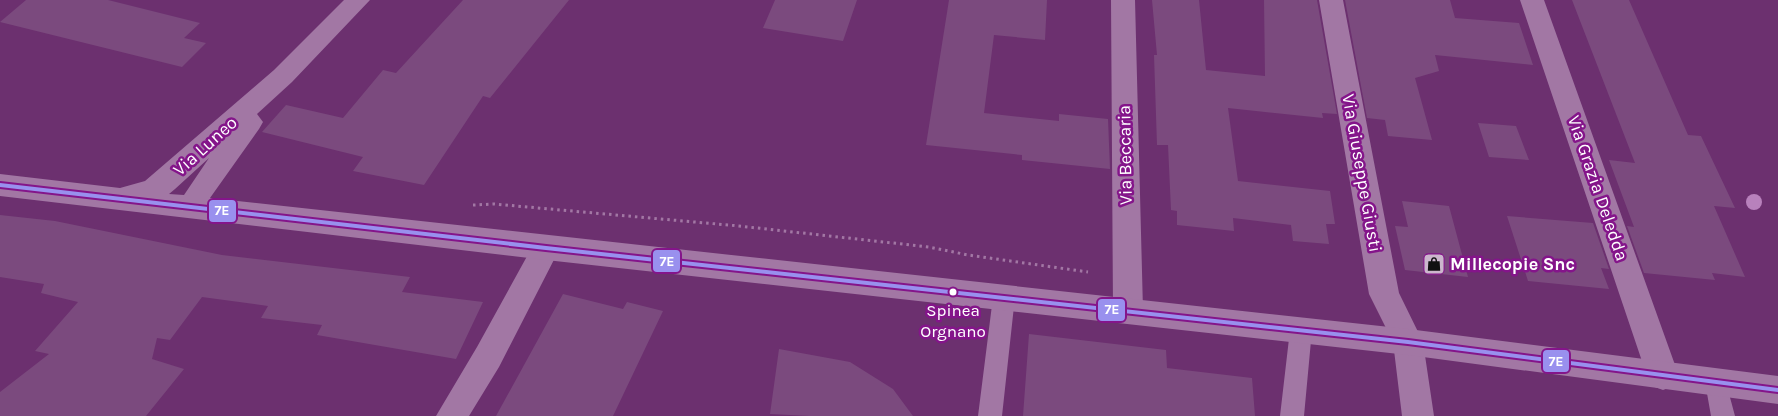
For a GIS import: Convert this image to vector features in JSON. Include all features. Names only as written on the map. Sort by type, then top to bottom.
[{"type":"street","name":"Via Luneo","points":[[118,198],[140,194],[159,186],[283,76],[358,0]]},
{"type":"street","name":"Via Beccaria","points":[[1123,0],[1128,310]]},
{"type":"street","name":"Via Giuseppe Giusti","points":[[1331,0],[1384,294],[1408,342],[1418,416]]},
{"type":"street","name":"Via Grazia Deledda","points":[[1532,0],[1663,376]]},
{"type":"street","name":"Via Luneo","points":[[192,206],[203,186],[283,76]]},
{"type":"street","points":[[0,185],[546,248],[1004,296],[1408,342],[1778,390]]},
{"type":"street","points":[[452,416],[488,357],[546,248]]},
{"type":"lane","points":[[990,416],[1004,296]]},
{"type":"lane","points":[[1292,416],[1301,330]]},
{"type":"lane","points":[[1716,382],[1723,416]]},
{"type":"path","points":[[468,205],[494,204],[739,226],[929,247],[968,255],[1095,273]]},
{"type":"building","points":[[26,0],[108,0],[200,23],[184,38],[206,43],[182,67],[0,22]]},
{"type":"building","points":[[463,0],[569,0],[490,98],[483,96],[424,185],[353,171],[363,157],[262,132],[286,105],[343,118],[383,70],[396,73]]},
{"type":"building","points":[[775,0],[857,0],[843,41],[763,28]]},
{"type":"building","points":[[949,0],[1047,0],[1045,40],[994,35],[984,113],[1059,121],[1059,114],[1108,119],[1110,169],[1022,160],[1022,155],[926,145]]},
{"type":"building","points":[[1152,0],[1199,0],[1206,70],[1265,76],[1264,0],[1317,0],[1337,114],[1322,113],[1323,118],[1228,108],[1238,181],[1330,191],[1335,224],[1326,224],[1329,244],[1293,241],[1291,225],[1233,218],[1234,231],[1177,225],[1177,211],[1171,210],[1168,145],[1157,145],[1154,55],[1157,55]]},
{"type":"building","points":[[1345,0],[1450,0],[1455,18],[1519,23],[1533,65],[1435,55],[1439,71],[1415,78],[1432,140],[1388,136],[1385,120],[1367,118]]},
{"type":"building","points":[[1572,0],[1629,0],[1688,135],[1701,136],[1735,208],[1714,206],[1745,277],[1712,273],[1715,280],[1644,273],[1627,226],[1634,227],[1609,160],[1635,163]]},
{"type":"building","points":[[1478,123],[1516,126],[1529,160],[1489,157]]},
{"type":"building","points":[[1402,201],[1449,206],[1468,277],[1405,270],[1395,226],[1408,227]]},
{"type":"building","points":[[0,215],[55,221],[222,255],[410,277],[402,292],[483,302],[456,359],[317,335],[322,325],[261,318],[268,306],[202,297],[170,340],[157,338],[152,359],[184,369],[146,416],[0,416],[0,392],[49,354],[35,351],[78,302],[41,293],[44,284],[0,277]]},
{"type":"building","points":[[1507,216],[1593,223],[1609,269],[1601,268],[1609,289],[1528,281]]},
{"type":"building","points":[[563,294],[623,309],[627,302],[663,311],[613,416],[496,416]]},
{"type":"building","points":[[1029,334],[1166,350],[1167,368],[1252,378],[1255,416],[1023,416]]},
{"type":"building","points":[[779,349],[850,362],[893,389],[913,416],[770,414]]},
{"type":"transit line","name":"7E","points":[[0,185],[546,248],[1408,342],[1778,390]]},
{"type":"place","name":"Millecopie Snc","points":[[1434,264]]},
{"type":"place","name":"Spinea Orgnano","points":[[953,292]]}]
